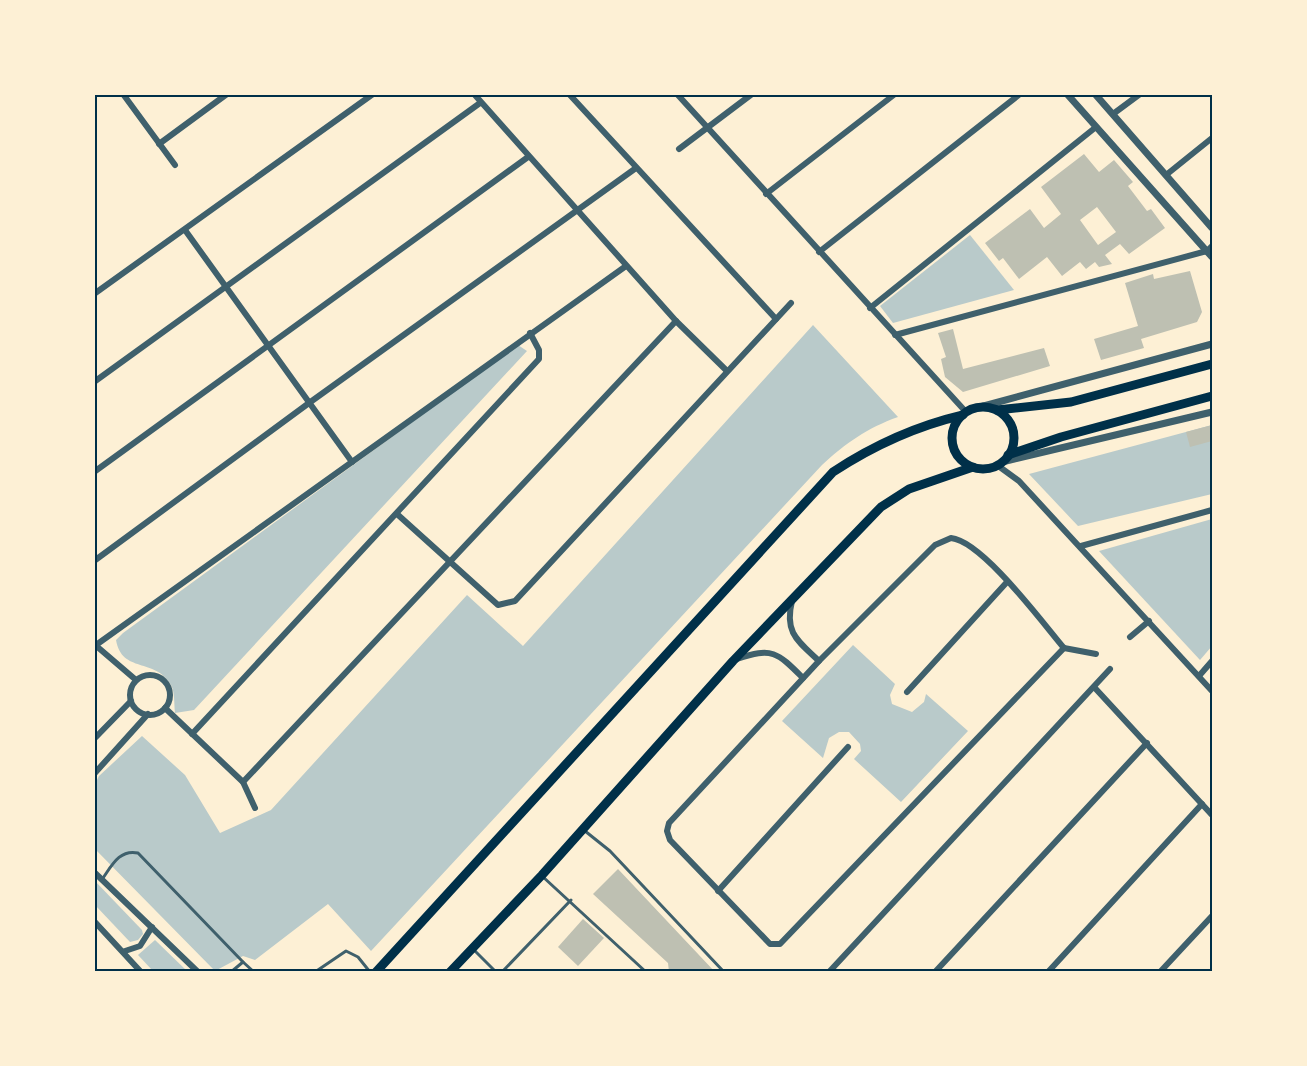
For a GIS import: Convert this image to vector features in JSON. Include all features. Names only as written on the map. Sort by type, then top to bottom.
[{"type":"main road","points":[[380,969],[833,472],[865,451],[913,429],[980,407],[996,410],[1071,402],[1212,364]]},
{"type":"main road","points":[[450,972],[583,830],[733,661],[881,507],[909,489],[973,467],[1002,461],[1061,437],[1212,396]]},
{"type":"main road","points":[[996,410],[1011,425],[1013,446],[1002,461]]},
{"type":"main road","points":[[964,413],[953,428],[953,447],[964,463],[973,467]]},
{"type":"street","points":[[123,94],[175,165]]},
{"type":"street","points":[[159,144],[227,94]]},
{"type":"street","points":[[94,294],[373,94]]},
{"type":"street","points":[[474,94],[676,321],[727,371]]},
{"type":"street","points":[[569,94],[776,318]]},
{"type":"street","points":[[677,94],[706,129],[964,413]]},
{"type":"street","points":[[680,149],[752,94]]},
{"type":"street","points":[[766,194],[895,94]]},
{"type":"street","points":[[819,252],[1020,94]]},
{"type":"street","points":[[1067,94],[1095,127],[1210,248],[1212,257]]},
{"type":"street","points":[[1095,94],[1212,228]]},
{"type":"street","points":[[1113,114],[1140,94]]},
{"type":"street","points":[[94,382],[480,103]]},
{"type":"street","points":[[870,308],[1095,127]]},
{"type":"street","points":[[1166,175],[1212,138]]},
{"type":"street","points":[[94,472],[528,157]]},
{"type":"street","points":[[94,561],[636,168]]},
{"type":"street","points":[[184,230],[352,462]]},
{"type":"street","points":[[895,335],[1210,248]]},
{"type":"street","points":[[136,680],[95,645],[626,266]]},
{"type":"street","points":[[397,514],[498,605],[515,601],[791,303]]},
{"type":"street","points":[[243,782],[676,321]]},
{"type":"street","points":[[192,734],[539,359],[539,350],[530,333]]},
{"type":"street","points":[[980,407],[1212,344]]},
{"type":"street","points":[[1212,412],[1002,461],[1212,691]]},
{"type":"street","points":[[1081,546],[1212,510]]},
{"type":"street","points":[[1064,648],[780,944],[770,944],[670,840],[667,831],[669,823],[803,678],[935,545],[951,538],[962,539],[972,545],[1064,648],[1096,654]]},
{"type":"street","points":[[907,692],[1007,582]]},
{"type":"street","points":[[794,597],[789,626],[799,642],[819,661]]},
{"type":"street","points":[[1130,636],[1149,621]]},
{"type":"street","points":[[733,661],[765,651],[776,653],[803,678]]},
{"type":"street","points":[[1198,676],[1212,661]]},
{"type":"street","points":[[829,972],[1110,669]]},
{"type":"street","points":[[94,774],[148,714],[165,708],[170,695],[169,688],[161,678],[148,675],[136,680],[130,694],[131,701],[139,712],[148,714]]},
{"type":"street","points":[[1094,687],[1212,815]]},
{"type":"street","points":[[94,739],[131,701]]},
{"type":"street","points":[[165,708],[243,782],[255,808]]},
{"type":"street","points":[[934,972],[1147,743]]},
{"type":"street","points":[[717,891],[848,747]]},
{"type":"street","points":[[1048,972],[1202,804]]},
{"type":"street","points":[[94,872],[198,972]]},
{"type":"street","points":[[1160,972],[1212,916]]},
{"type":"street","points":[[94,921],[125,951],[141,972]]},
{"type":"street","points":[[125,951],[140,946],[152,927]]},
{"type":"lane","points":[[583,830],[610,851],[724,972]]},
{"type":"lane","points":[[102,879],[122,854],[138,853],[254,972]]},
{"type":"lane","points":[[542,875],[646,972]]},
{"type":"lane","points":[[502,972],[571,900]]},
{"type":"lane","points":[[473,949],[496,972]]},
{"type":"lane","points":[[315,972],[346,951],[358,957],[370,972]]},
{"type":"lane","points":[[231,972],[243,962]]},
{"type":"shaded area","points":[[970,235],[1014,290],[893,323],[880,306]]},
{"type":"shaded area","points":[[813,325],[898,417],[857,437],[822,465],[371,951],[328,904],[255,960],[243,956],[215,971],[95,849],[95,784],[99,776],[142,736],[185,775],[220,833],[271,810],[467,595],[523,646]]},
{"type":"shaded area","points":[[518,345],[527,351],[194,710],[175,713],[172,688],[164,676],[125,657],[119,651],[116,640]]},
{"type":"shaded area","points":[[1212,425],[1212,494],[1078,526],[1029,474]]},
{"type":"shaded area","points":[[1212,519],[1212,646],[1200,660],[1099,551]]},
{"type":"shaded area","points":[[853,645],[895,684],[890,695],[892,704],[912,712],[924,702],[926,694],[968,731],[901,802],[854,759],[861,751],[860,744],[849,732],[839,732],[829,738],[823,758],[782,721]]},
{"type":"shaded area","points":[[94,880],[142,930],[143,934],[138,940],[130,942],[95,905]]},
{"type":"shaded area","points":[[155,940],[187,971],[153,971],[138,955]]},
{"type":"building","points":[[1084,154],[1099,172],[1114,160],[1133,182],[1128,186],[1147,211],[1151,209],[1165,228],[1129,254],[1120,244],[1105,255],[1112,264],[1099,267],[1095,262],[1086,269],[1080,262],[1062,276],[1047,257],[1019,279],[1003,258],[999,261],[985,243],[1030,209],[1044,228],[1061,214],[1041,187]],"holes":[[[1097,207],[1116,232],[1098,245],[1080,220]]]},
{"type":"building","points":[[1190,271],[1202,312],[1197,322],[1141,339],[1144,348],[1101,360],[1094,339],[1138,326],[1125,283],[1153,274],[1154,279]]},
{"type":"building","points":[[953,329],[963,369],[1044,348],[1050,366],[963,392],[945,377],[941,359],[946,357],[938,333]]},
{"type":"building","points":[[1212,425],[1212,441],[1190,447],[1186,432]]},
{"type":"building","points":[[618,869],[715,972],[669,972],[668,963],[593,894]]},
{"type":"building","points":[[583,919],[604,938],[578,966],[558,947]]}]
